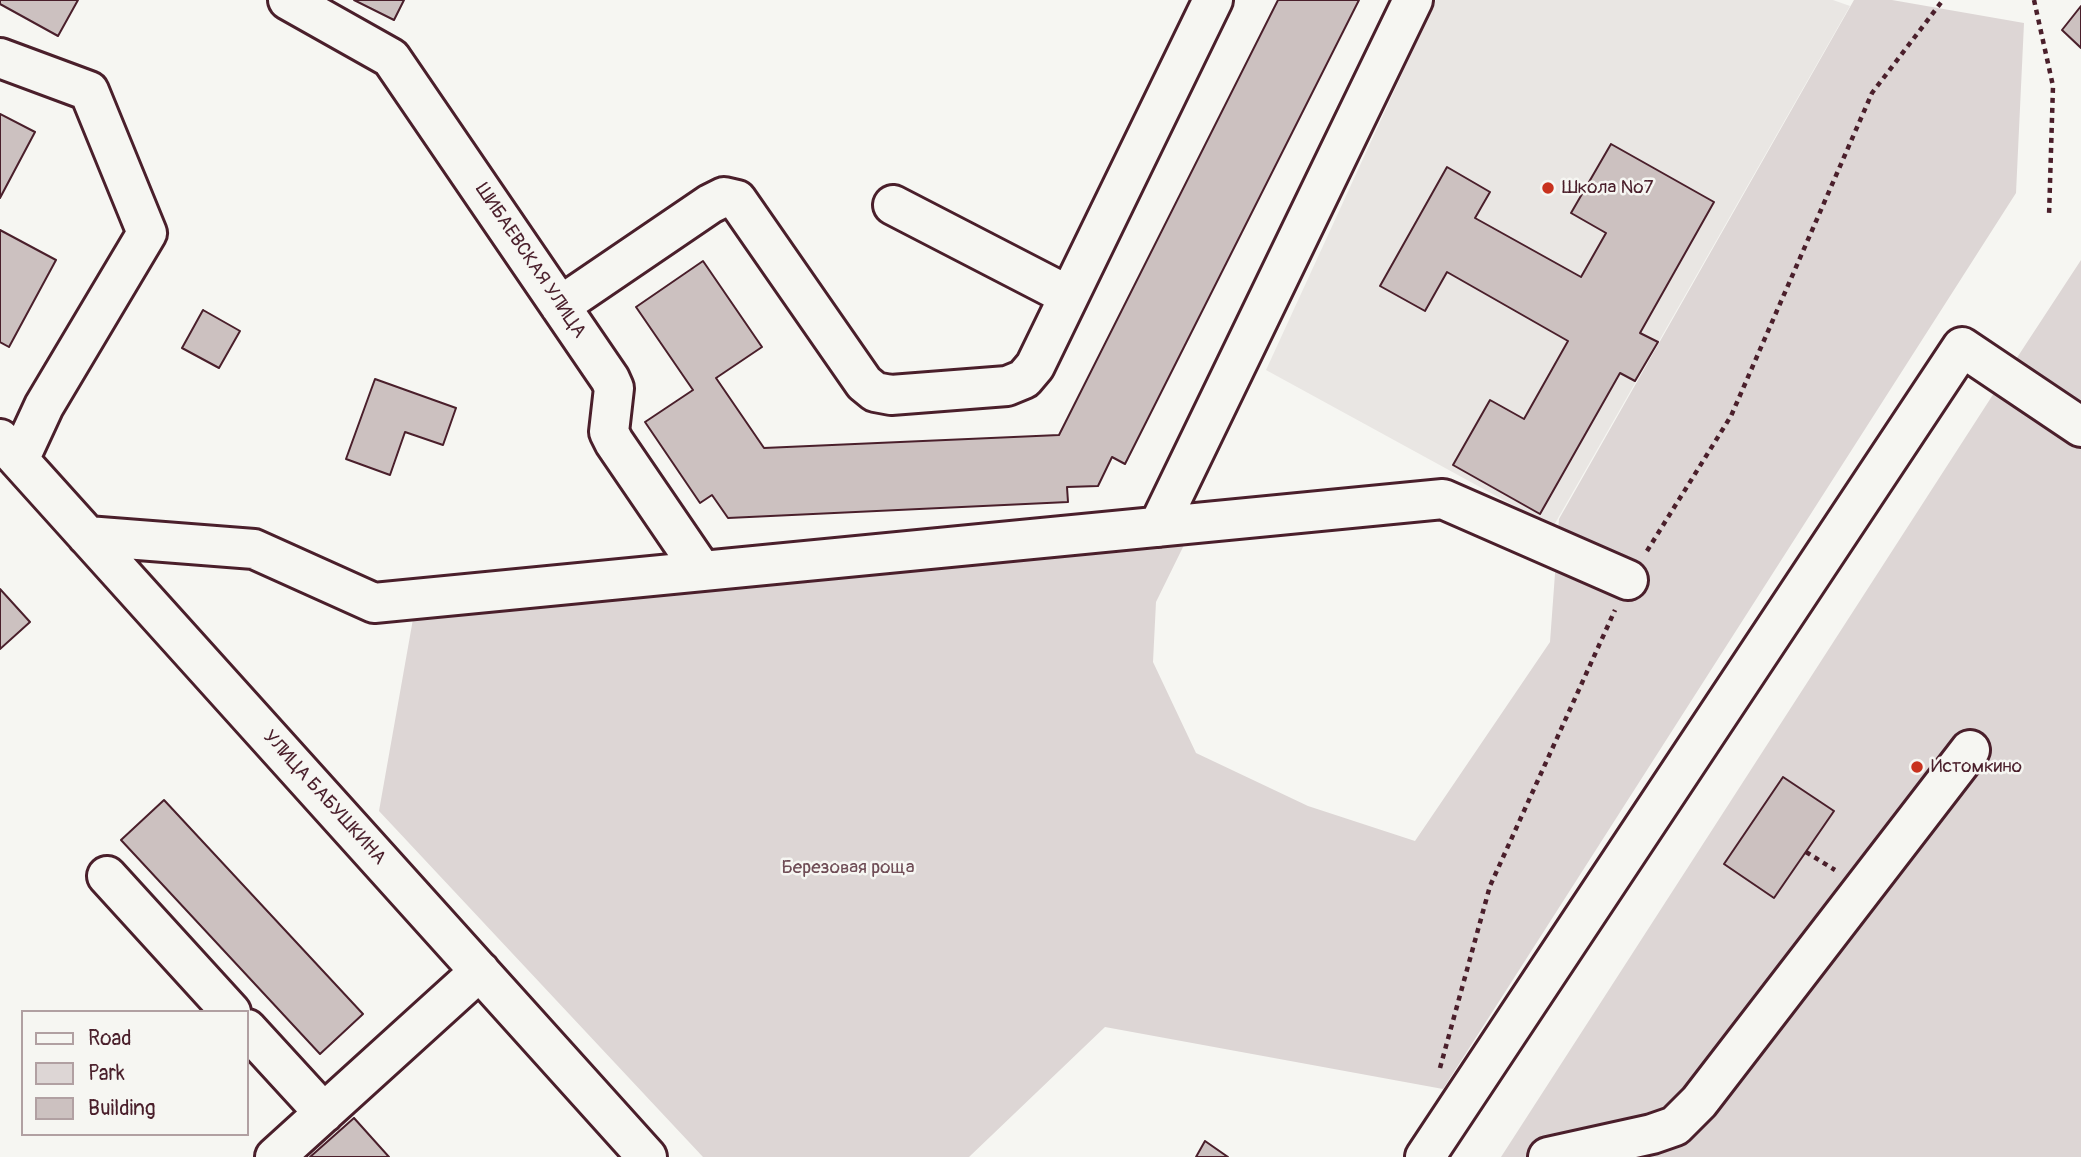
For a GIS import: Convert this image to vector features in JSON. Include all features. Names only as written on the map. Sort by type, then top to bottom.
[{"type":"street","name":"ШИБАЕВСКАЯ УЛИЦА","points":[[288,0],[391,58],[614,388],[609,432],[702,571]]},
{"type":"street","points":[[560,306],[709,204],[724,197],[737,200],[746,209],[864,383],[875,392],[891,395],[1007,386],[1024,379],[1035,366],[1213,0]]},
{"type":"street","points":[[1158,527],[1413,0]]},
{"type":"street","points":[[0,58],[89,91],[147,233],[44,406],[9,450]]},
{"type":"street","points":[[893,205],[1069,296]]},
{"type":"street","points":[[1425,1157],[1962,347],[2081,427]]},
{"type":"street","name":"УЛИЦА БАБУШКИНА","points":[[9,450],[647,1157]]},
{"type":"street","points":[[88,536],[254,549],[374,603],[1443,499],[1628,580]]},
{"type":"street","points":[[1548,1157],[1652,1134],[1675,1126],[1699,1102],[1970,750]]},
{"type":"street","points":[[107,876],[229,1010]]},
{"type":"street","points":[[275,1157],[480,971]]},
{"type":"street","points":[[248,1030],[324,1113]]},
{"type":"path","points":[[1436,1080],[1490,886],[1628,580],[1731,416],[1872,93],[1943,0]]},
{"type":"path","points":[[2034,0],[2053,86],[2049,216]]},
{"type":"shaded area","name":"Школа №7","points":[[1436,0],[1833,0],[1850,6],[1553,527],[1266,370]]},
{"type":"green space","name":"Березовая роща","points":[[1854,0],[1892,0],[2024,23],[2016,193],[1443,1089],[1105,1027],[969,1157],[703,1157],[379,811],[413,619],[1184,545],[1156,602],[1153,662],[1196,753],[1308,806],[1415,841],[1550,642],[1559,519]]},
{"type":"green space","name":"Истомкино","points":[[2081,260],[2081,1157],[1501,1157],[2005,376]]},
{"type":"building","points":[[0,0],[78,0],[58,36],[0,4]]},
{"type":"building","points":[[354,0],[404,0],[394,20]]},
{"type":"building","points":[[1278,0],[1359,0],[1125,464],[1112,457],[1098,486],[1067,487],[1068,502],[728,518],[712,495],[700,503],[645,422],[693,390],[636,307],[703,261],[762,347],[716,378],[764,448],[1059,435]]},
{"type":"building","points":[[2081,6],[2081,48],[2062,30]]},
{"type":"building","points":[[0,114],[35,132],[0,198]]},
{"type":"building","points":[[1611,144],[1714,202],[1640,333],[1658,342],[1635,381],[1620,373],[1540,514],[1453,465],[1490,400],[1524,419],[1568,341],[1447,272],[1425,311],[1380,286],[1447,167],[1490,192],[1475,218],[1581,277],[1606,233],[1571,213]]},
{"type":"building","points":[[0,230],[56,260],[9,347],[0,342]]},
{"type":"building","points":[[203,310],[240,331],[219,368],[182,348]]},
{"type":"building","points":[[375,379],[456,408],[443,445],[405,432],[390,475],[346,459]]},
{"type":"building","points":[[0,589],[30,622],[0,649]]},
{"type":"building","points":[[1783,777],[1834,811],[1774,898],[1724,864]]},
{"type":"building","points":[[164,800],[363,1014],[320,1054],[121,840]]},
{"type":"building","points":[[354,1118],[389,1157],[310,1157]]},
{"type":"building","points":[[1205,1141],[1228,1157],[1196,1157]]},
{"type":"place","name":"Школа №7","points":[[1548,188]]},
{"type":"place","name":"Истомкино","points":[[1917,767]]}]
